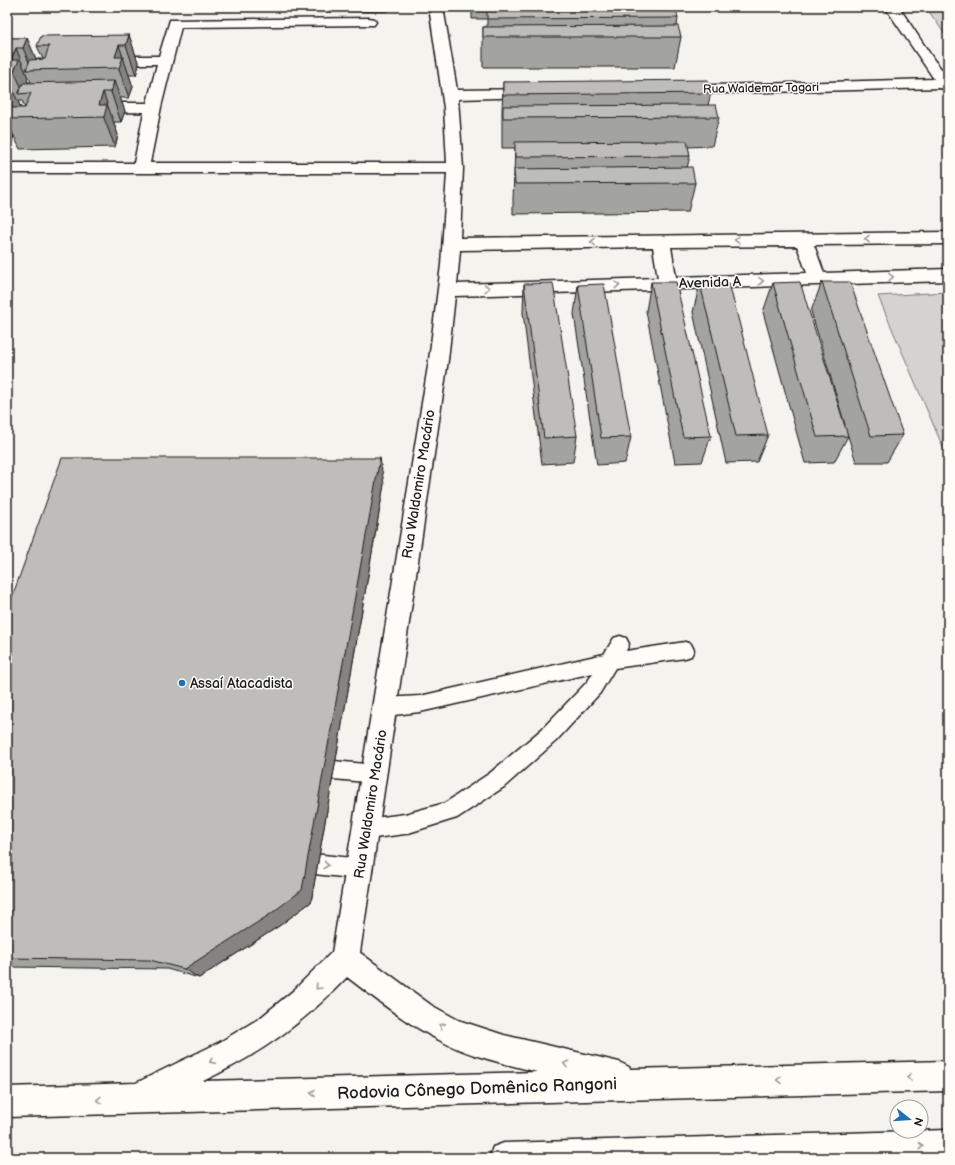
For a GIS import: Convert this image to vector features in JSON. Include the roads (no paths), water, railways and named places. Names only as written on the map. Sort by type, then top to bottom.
[{"type":"main road","points":[[141,168],[153,107],[178,7]]},
{"type":"main road","name":"Rua Waldomiro Macário","points":[[345,959],[376,774],[448,290],[452,244],[455,168],[450,95],[436,7]]},
{"type":"main road","points":[[892,7],[928,62],[947,85]]},
{"type":"main road","points":[[175,23],[368,22]]},
{"type":"main road","points":[[94,60],[165,60]]},
{"type":"main road","name":"Rua Waldemar Tagari","points":[[665,90],[947,85]]},
{"type":"main road","points":[[450,95],[546,93]]},
{"type":"main road","points":[[76,108],[153,107]]},
{"type":"main road","points":[[7,168],[455,168]]},
{"type":"main road","points":[[452,244],[948,238]]},
{"type":"main road","points":[[803,240],[818,279]]},
{"type":"main road","points":[[661,241],[668,283]]},
{"type":"main road","name":"Avenida A","points":[[448,290],[948,275]]},
{"type":"main road","points":[[138,1098],[260,1036],[310,996],[345,959],[421,1015],[452,1032],[504,1049],[645,1083]]},
{"type":"main road","name":"Rodovia Cônego Domênico Rangoni","points":[[7,1102],[645,1083],[948,1076]]},
{"type":"main road","points":[[504,1158],[948,1145]]},
{"type":"lane","points":[[367,829],[405,824],[450,811],[497,780],[549,735],[594,687],[620,644]]},
{"type":"lane","points":[[385,707],[420,704],[610,660],[685,650]]},
{"type":"lane","points":[[303,767],[376,774]]},
{"type":"lane","points":[[291,862],[361,869]]},
{"type":"place","name":"Assaí Atacadista","points":[[182,683]]}]
